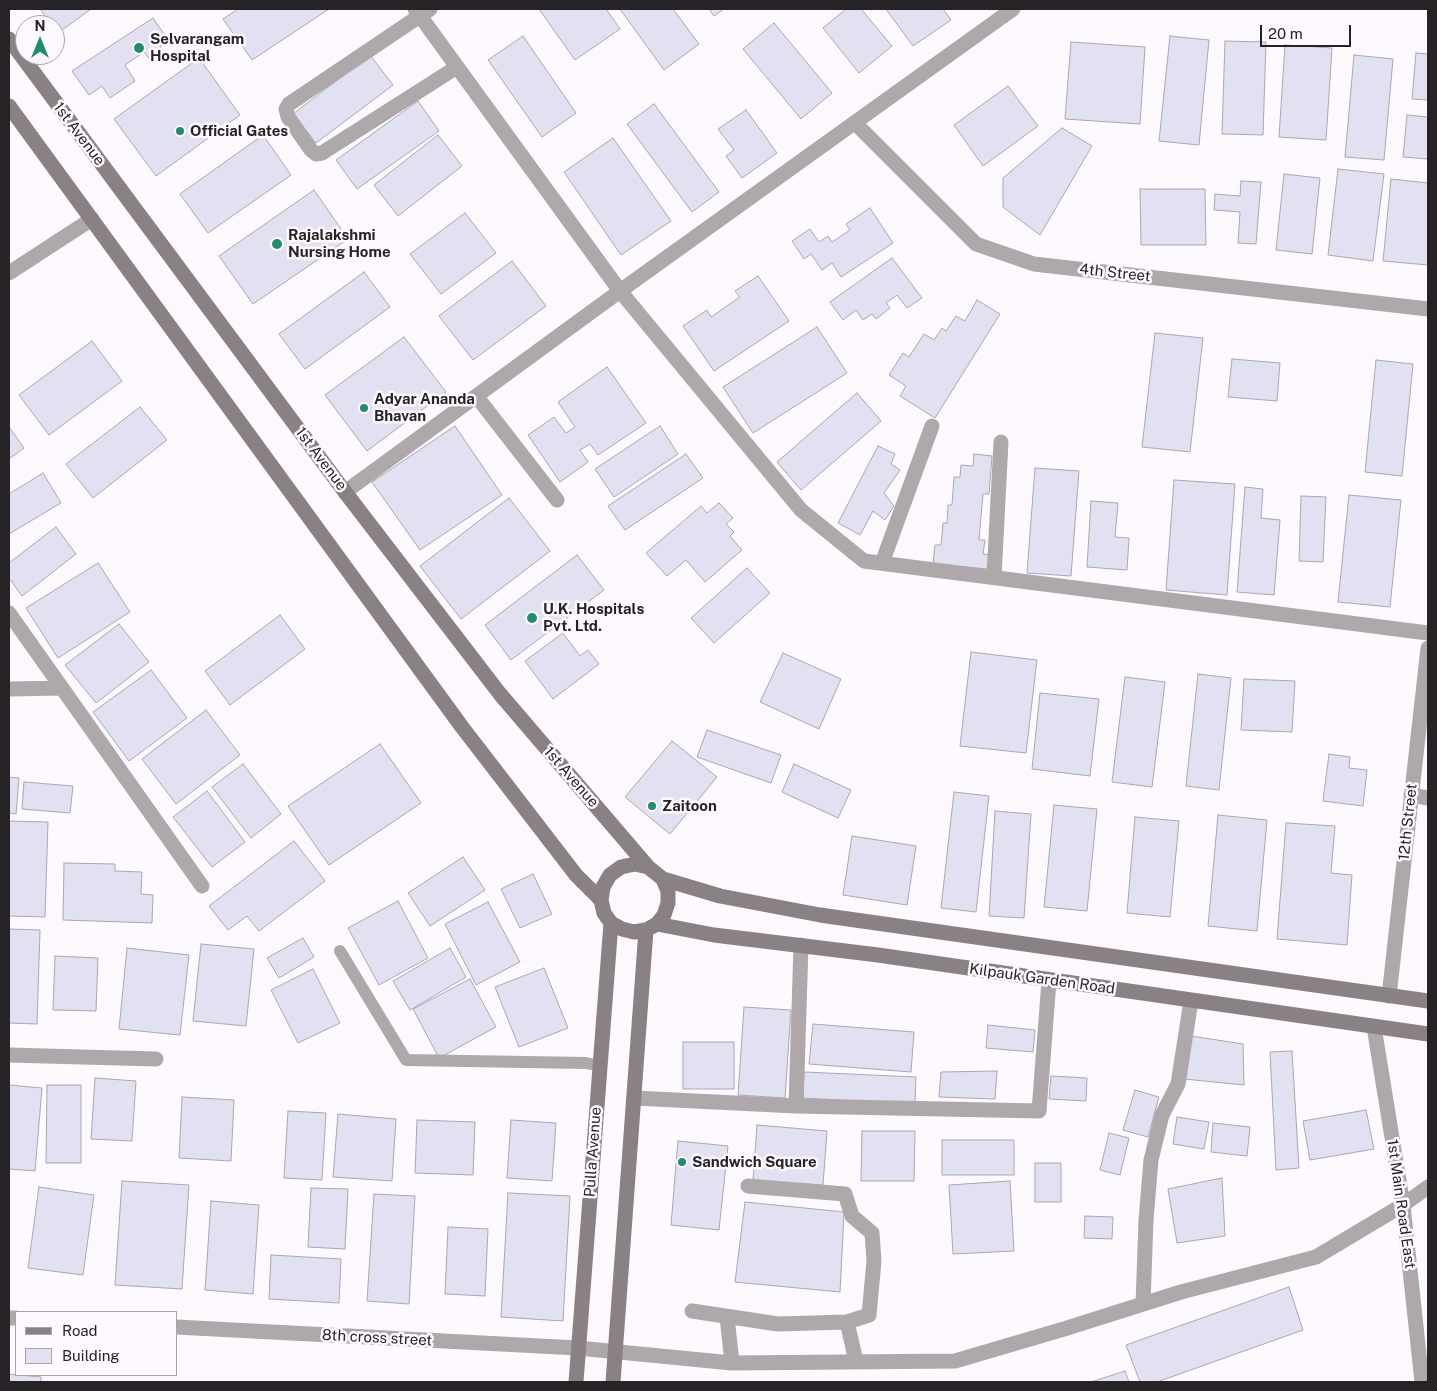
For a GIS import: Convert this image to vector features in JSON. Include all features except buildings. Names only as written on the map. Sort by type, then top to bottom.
[{"type":"main road","name":"1st Avenue","points":[[9,39],[345,492],[500,694],[648,867]]},
{"type":"main road","points":[[9,106],[462,726],[576,875],[601,900]]},
{"type":"main road","points":[[635,864],[648,867],[663,880],[668,890],[668,903],[664,915],[652,927],[634,932],[622,929],[611,923],[604,913],[601,900],[602,886],[610,875],[621,867],[635,864]]},
{"type":"main road","points":[[663,880],[720,896],[820,915],[1428,1001]]},
{"type":"main road","name":"Pulla Avenue","points":[[576,1382],[611,923]]},
{"type":"main road","points":[[613,1382],[634,1098],[652,927]]},
{"type":"main road","name":"Kilpauk Garden Road","points":[[652,927],[878,955],[1428,1034]]},
{"type":"street","points":[[345,492],[620,291],[1013,9]]},
{"type":"street","points":[[457,67],[322,153],[316,154],[311,150],[288,117],[286,109],[289,104],[422,11],[457,67],[620,291],[801,510],[864,560],[1428,633]]},
{"type":"street","name":"4th Street","points":[[854,123],[976,244],[1034,264],[1428,309]]},
{"type":"street","points":[[9,273],[92,219]]},
{"type":"street","points":[[477,397],[557,500]]},
{"type":"street","points":[[882,562],[932,426]]},
{"type":"street","points":[[994,577],[1000,442]]},
{"type":"street","points":[[9,613],[60,688],[202,886]]},
{"type":"street","name":"12th Street","points":[[1389,996],[1428,648]]},
{"type":"street","points":[[9,690],[60,688]]},
{"type":"street","points":[[1411,796],[1428,798]]},
{"type":"street","points":[[796,1106],[801,945]]},
{"type":"street","points":[[634,1098],[796,1106],[1038,1111],[1049,981]]},
{"type":"street","points":[[1143,1304],[1146,1220],[1152,1160],[1162,1115],[1178,1084],[1191,1001]]},
{"type":"street","name":"1st Main Road East","points":[[1374,1027],[1403,1205],[1422,1382]]},
{"type":"street","points":[[9,1055],[156,1059]]},
{"type":"street","points":[[692,1311],[778,1324],[847,1322],[869,1315],[874,1261],[872,1233],[852,1216],[845,1194],[748,1186]]},
{"type":"street","name":"8th cross street","points":[[178,1327],[578,1348],[732,1363],[955,1362],[1181,1292],[1316,1257],[1403,1205],[1428,1187]]},
{"type":"street","points":[[727,1317],[732,1363]]},
{"type":"street","points":[[847,1322],[856,1362]]},
{"type":"lane","points":[[340,951],[406,1060],[586,1063],[600,1066]]},
{"type":"place","name":"Selvarangam Hospital","points":[[139,48]]},
{"type":"place","name":"Official Gates","points":[[180,131]]},
{"type":"place","name":"Rajalakshmi Nursing Home","points":[[277,244]]},
{"type":"place","name":"Adyar Ananda Bhavan","points":[[364,408]]},
{"type":"place","name":"U.K. Hospitals Pvt. Ltd.","points":[[532,618]]},
{"type":"place","name":"Zaitoon","points":[[652,806]]},
{"type":"place","name":"Sandwich Square","points":[[682,1162]]}]
